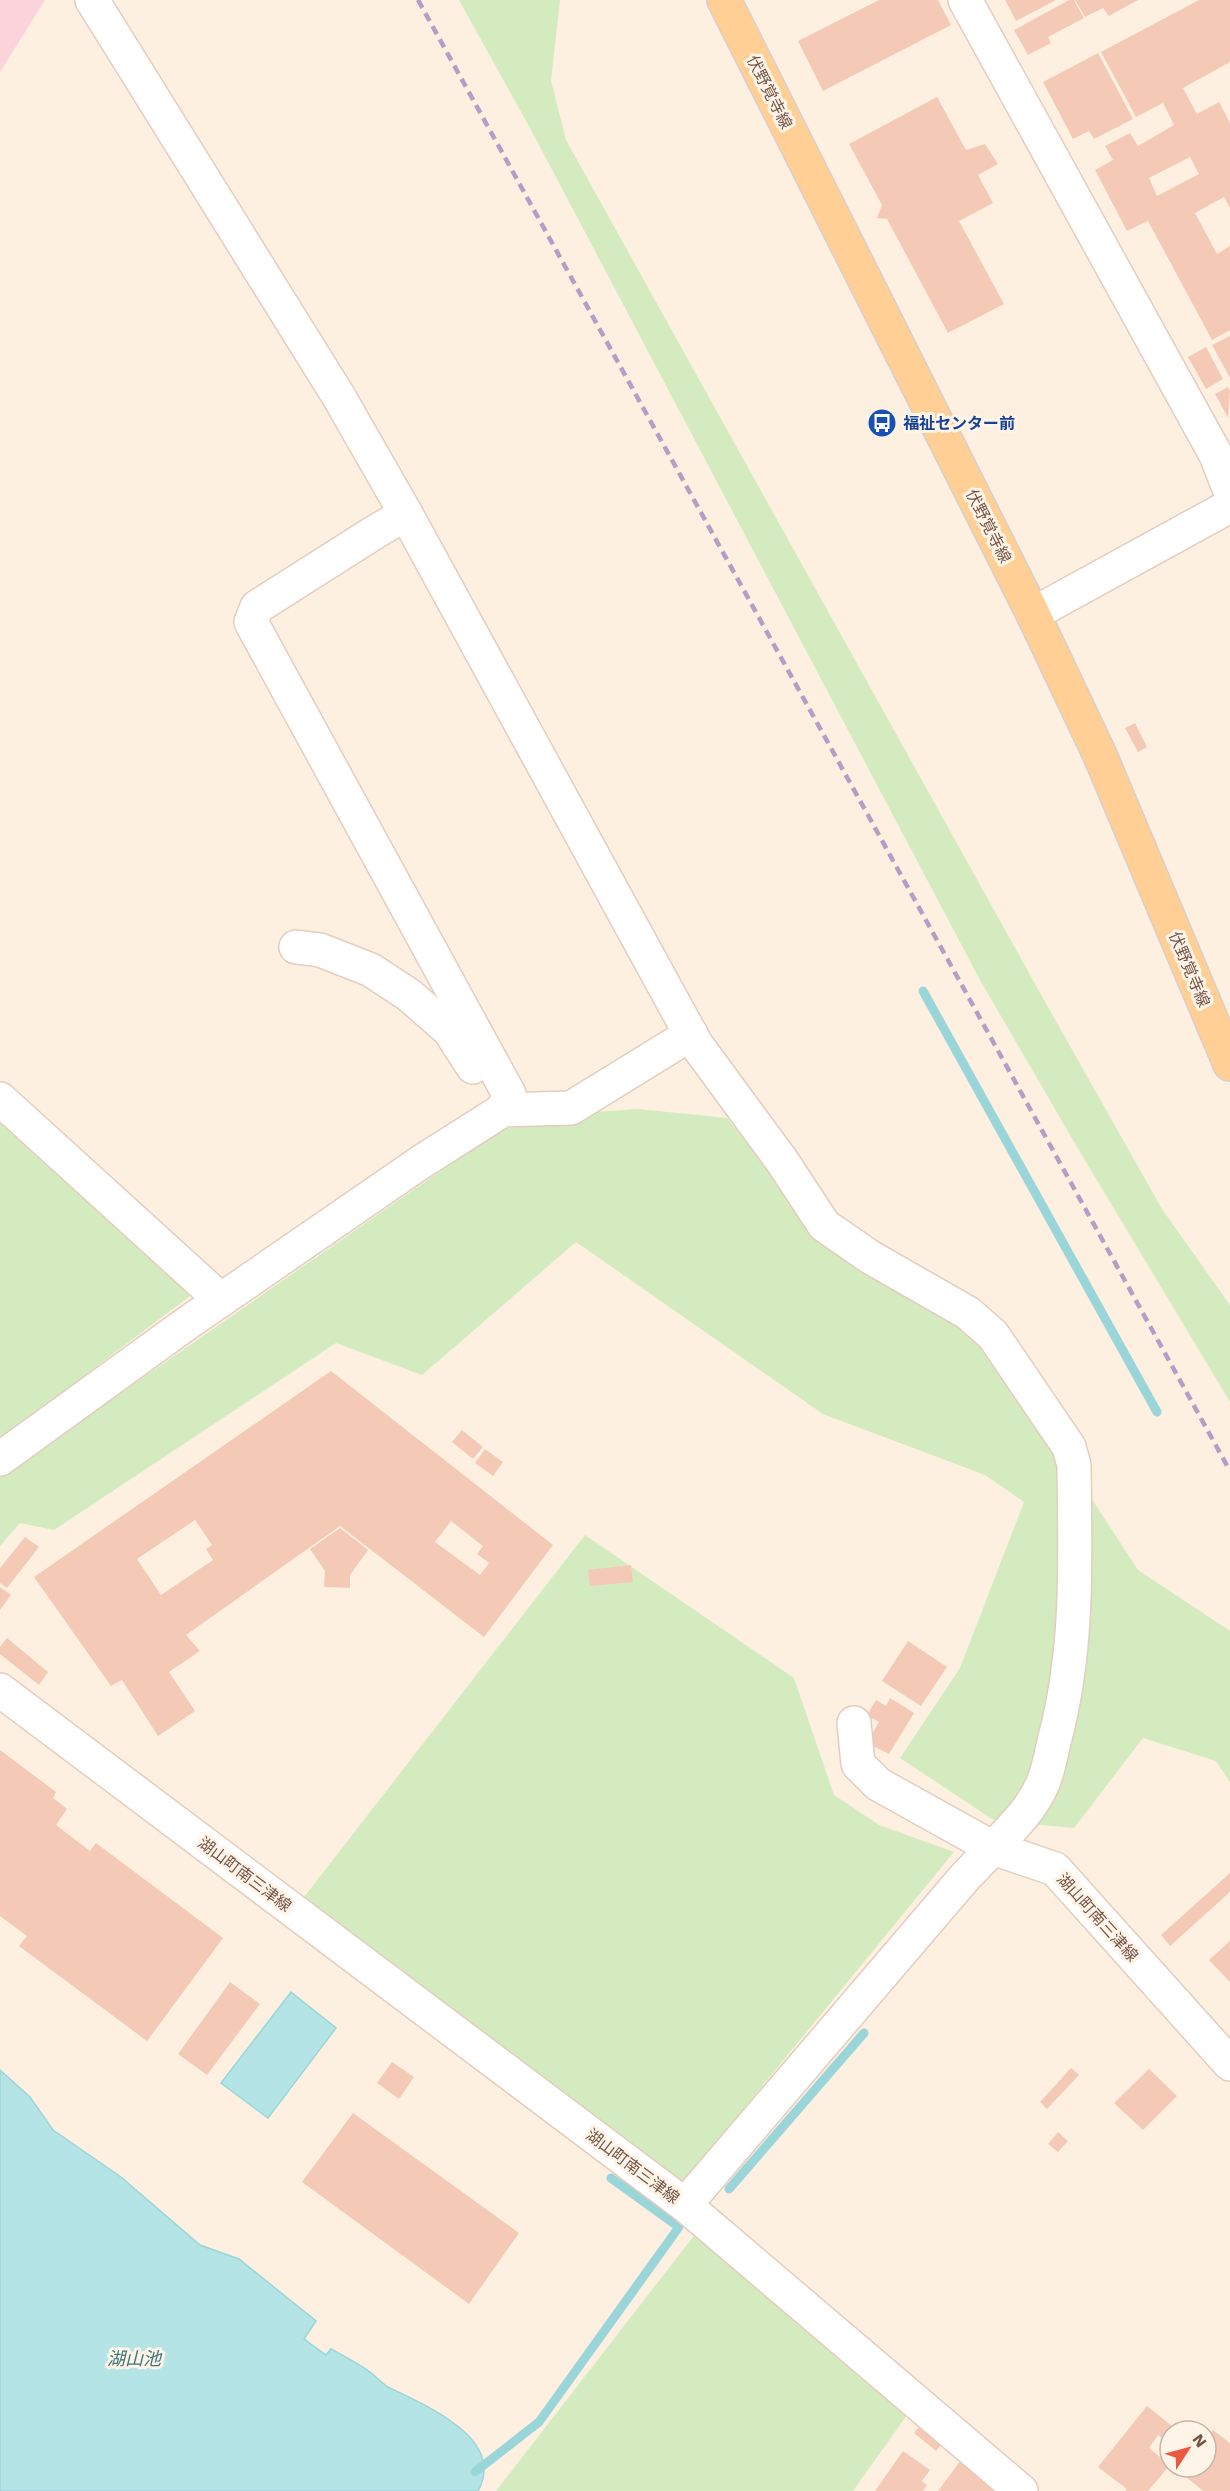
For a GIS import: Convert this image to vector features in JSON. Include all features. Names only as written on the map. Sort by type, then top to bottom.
[{"type":"main road","name":"伏野覚寺線","points":[[724,0],[1033,614],[1099,753],[1230,1064]]},
{"type":"street","points":[[92,0],[339,397],[406,514],[690,1034],[782,1161],[824,1224],[870,1257],[968,1313],[993,1335],[1069,1447],[1074,1464],[1073,1634],[1063,1707],[1043,1782],[1024,1815],[993,1848],[878,1784],[858,1764],[854,1723]]},
{"type":"street","points":[[965,0],[1223,451],[1230,491]]},
{"type":"street","points":[[1033,614],[1230,506]]},
{"type":"street","points":[[406,514],[257,607],[251,622],[509,1094],[503,1110]]},
{"type":"street","points":[[296,947],[320,950],[371,970],[409,995],[449,1030],[488,1092],[503,1110]]},
{"type":"street","points":[[0,1460],[221,1300],[421,1162],[503,1110],[570,1108],[690,1034]]},
{"type":"street","points":[[0,1099],[221,1300]]},
{"type":"street","name":"湖山町南三津線","points":[[0,1690],[685,2205],[965,1877],[993,1848],[1055,1869],[1230,2064]]},
{"type":"street","points":[[685,2205],[1020,2491]]},
{"type":"shaded area","points":[[0,0],[45,0],[0,72]]},
{"type":"green space","points":[[459,0],[560,0],[551,81],[566,140],[1162,1209],[1230,1305],[1230,1402],[980,980],[530,128]]},
{"type":"green space","points":[[638,1109],[727,1118],[827,1245],[910,1299],[975,1336],[1060,1450],[1138,1570],[1230,1631],[1230,1782],[1216,1761],[1143,1738],[1074,1828],[995,1821],[900,1758],[960,1668],[1024,1502],[985,1475],[823,1414],[576,1242],[422,1375],[336,1343],[54,1530],[20,1523],[0,1546],[0,1477],[501,1129],[562,1122],[595,1112]]},
{"type":"green space","points":[[0,1118],[194,1293],[0,1439]]},
{"type":"green space","points":[[585,1535],[794,1678],[834,1795],[879,1825],[954,1852],[682,2184],[304,1897]]},
{"type":"green space","points":[[696,2233],[907,2415],[853,2491],[496,2491]]},
{"type":"water","points":[[291,1992],[336,2028],[268,2118],[221,2083]]},
{"type":"water","name":"湖山池","points":[[0,2070],[30,2097],[53,2130],[121,2177],[200,2245],[239,2259],[316,2321],[304,2339],[326,2355],[331,2349],[351,2360],[388,2387],[421,2403],[457,2426],[472,2440],[481,2455],[484,2472],[478,2491],[0,2491]]},
{"type":"building","points":[[879,0],[938,0],[951,25],[823,91],[798,41]]},
{"type":"building","points":[[1005,0],[1056,0],[1016,21]]},
{"type":"building","points":[[1069,0],[1074,0],[1084,18],[1048,37],[1051,43],[1028,55],[1014,30]]},
{"type":"building","points":[[1075,0],[1138,0],[1109,16],[1103,8],[1085,17]]},
{"type":"building","points":[[1199,0],[1230,0],[1230,62],[1183,88],[1197,114],[1219,102],[1230,123],[1230,208],[1224,197],[1195,213],[1217,254],[1230,246],[1230,330],[1212,340],[1148,221],[1127,231],[1095,170],[1113,160],[1105,146],[1130,133],[1138,146],[1174,125],[1163,103],[1136,117],[1101,52]],"holes":[[[1190,157],[1199,174],[1157,196],[1149,178]]]},
{"type":"building","points":[[1098,53],[1133,119],[1094,139],[1089,131],[1073,139],[1043,82]]},
{"type":"building","points":[[937,97],[966,150],[985,144],[998,164],[978,175],[993,203],[959,221],[1004,304],[948,333],[887,219],[877,218],[882,205],[849,144]]},
{"type":"building","points":[[1230,336],[1230,378],[1212,345]]},
{"type":"building","points":[[1206,347],[1223,379],[1206,389],[1188,357]]},
{"type":"building","points":[[1228,387],[1230,391],[1228,418],[1215,394]]},
{"type":"building","points":[[885,415],[891,428],[883,432],[877,419]]},
{"type":"building","points":[[1135,723],[1147,747],[1138,752],[1125,728]]},
{"type":"building","points":[[331,1371],[553,1545],[484,1637],[340,1526],[186,1635],[200,1651],[169,1672],[195,1711],[158,1736],[122,1680],[111,1686],[34,1577]],"holes":[[[195,1520],[212,1545],[206,1549],[213,1560],[161,1595],[137,1559]],[[451,1521],[483,1546],[477,1554],[489,1563],[480,1575],[435,1542]]]},
{"type":"building","points":[[462,1430],[483,1447],[473,1459],[452,1442]]},
{"type":"building","points":[[485,1449],[503,1462],[493,1476],[475,1463]]},
{"type":"building","points":[[340,1528],[368,1550],[350,1575],[350,1588],[324,1587],[325,1571],[310,1549]]},
{"type":"building","points":[[25,1537],[39,1547],[7,1588],[0,1583],[0,1568]]},
{"type":"building","points":[[631,1565],[633,1582],[590,1586],[588,1570]]},
{"type":"building","points":[[0,1587],[11,1595],[0,1610]]},
{"type":"building","points":[[7,1638],[48,1672],[39,1685],[0,1654],[0,1647]]},
{"type":"building","points":[[908,1641],[947,1667],[921,1706],[882,1681]]},
{"type":"building","points":[[890,1698],[914,1713],[889,1754],[867,1743],[879,1722],[867,1715],[876,1700],[886,1706]]},
{"type":"building","points":[[0,1750],[56,1792],[53,1798],[67,1809],[56,1825],[90,1851],[96,1843],[223,1938],[147,2041],[19,1946],[27,1936],[0,1916]]},
{"type":"building","points":[[1230,1873],[1230,1892],[1170,1946],[1161,1935]]},
{"type":"building","points":[[1230,1941],[1230,1982],[1209,1960]]},
{"type":"building","points":[[230,1982],[260,2004],[207,2075],[178,2054]]},
{"type":"building","points":[[392,2062],[414,2077],[399,2099],[377,2083]]},
{"type":"building","points":[[1071,2068],[1079,2075],[1047,2109],[1040,2102]]},
{"type":"building","points":[[1149,2069],[1177,2096],[1143,2130],[1114,2103]]},
{"type":"building","points":[[353,2113],[519,2233],[469,2304],[302,2182]]},
{"type":"building","points":[[1058,2132],[1068,2141],[1058,2152],[1048,2144]]},
{"type":"building","points":[[1147,2406],[1163,2419],[1158,2419],[1158,2435],[1149,2448],[1158,2455],[1158,2479],[1148,2491],[1125,2491],[1127,2489],[1098,2467]]},
{"type":"building","points":[[925,2420],[946,2439],[936,2451],[914,2433]]},
{"type":"building","points":[[1218,2434],[1230,2443],[1230,2491],[1203,2491],[1189,2479],[1218,2479]]},
{"type":"building","points":[[903,2451],[930,2470],[922,2481],[927,2485],[923,2491],[875,2491]]},
{"type":"building","points":[[961,2460],[995,2489],[993,2491],[938,2491]]},
{"type":"waterway","points":[[923,991],[1157,1412]]},
{"type":"waterway","points":[[729,2189],[864,2033]]},
{"type":"waterway","points":[[475,2472],[539,2422],[679,2227],[611,2178]]},
{"type":"railway","points":[[418,0],[1230,1471]]},
{"type":"place","name":"福祉センター前","points":[[882,423]]}]
